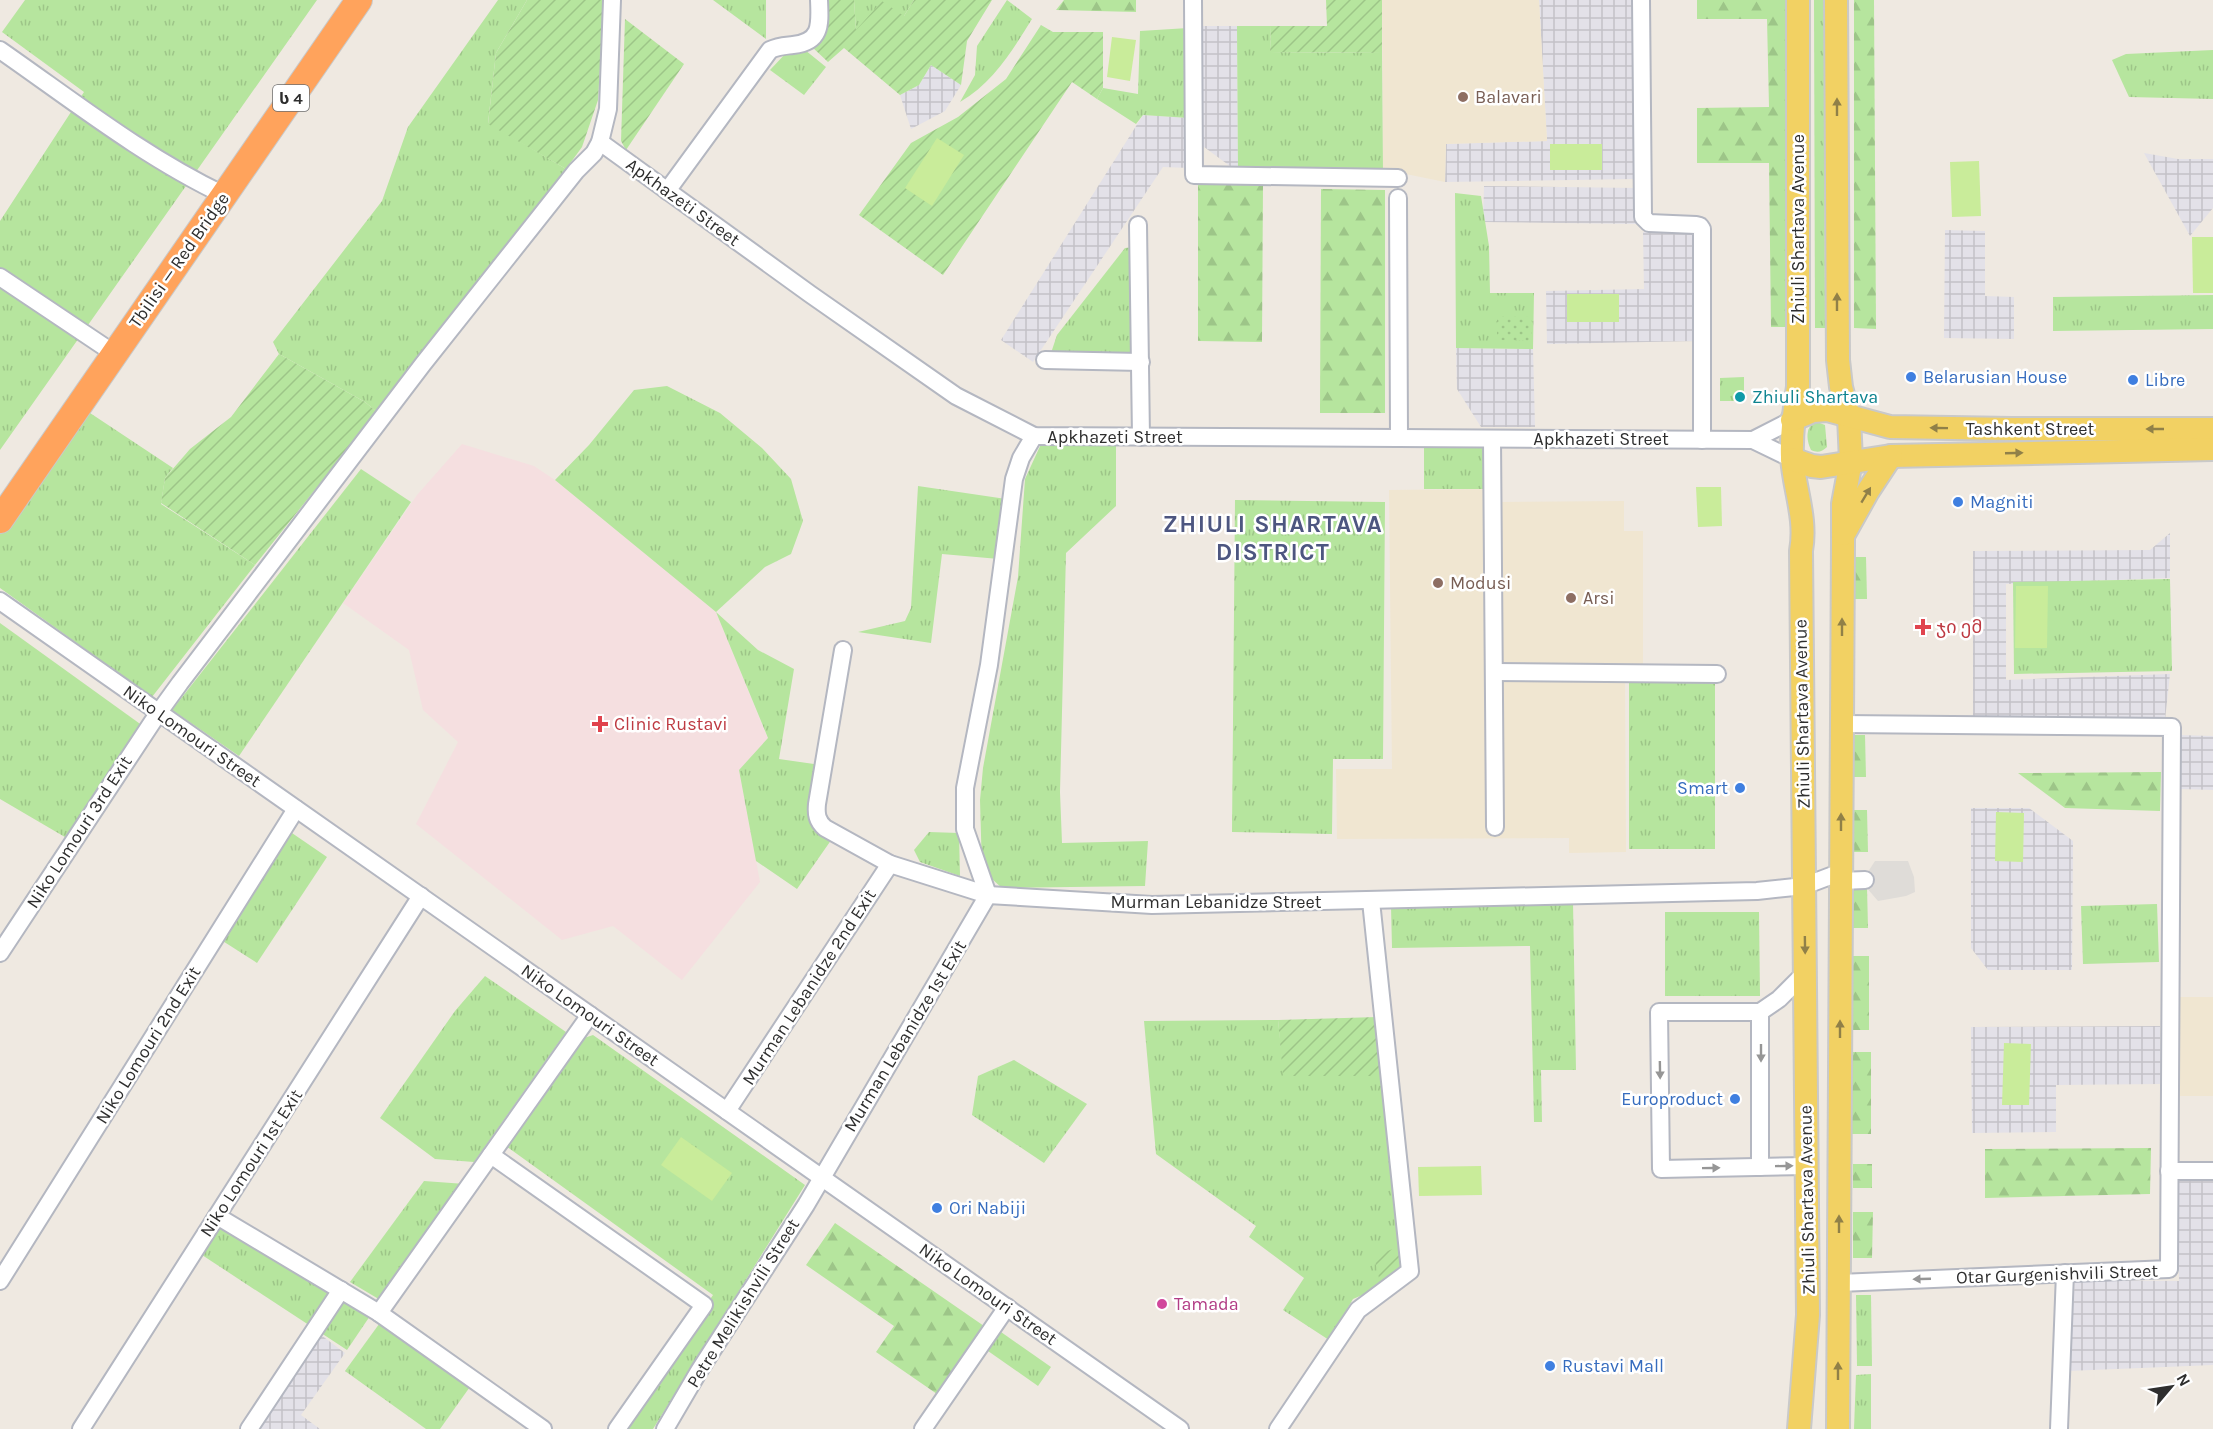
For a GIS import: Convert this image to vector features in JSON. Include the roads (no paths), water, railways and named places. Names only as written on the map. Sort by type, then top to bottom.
[{"type":"highway","name":"Tbilisi — Red Bridge","points":[[0,520],[359,0]]},
{"type":"main road","name":"Zhiuli Shartava Avenue","points":[[1798,0],[1798,376],[1792,420],[1792,459],[1802,506],[1808,1315],[1800,1429]]},
{"type":"main road","name":"Zhiuli Shartava Avenue","points":[[1836,0],[1838,360],[1841,387],[1849,417],[1851,461],[1843,504],[1838,1429]]},
{"type":"main road","points":[[1792,420],[1813,411],[1827,410],[1849,417]]},
{"type":"main road","name":"Tashkent Street","points":[[1849,417],[1890,427],[2213,429]]},
{"type":"main road","name":"Tashkent Street","points":[[1851,461],[1892,456],[2213,448]]},
{"type":"main road","points":[[1843,535],[1868,491],[1892,456]]},
{"type":"main road","points":[[1792,459],[1821,467],[1851,461]]},
{"type":"street","points":[[600,142],[608,109],[612,0]]},
{"type":"street","points":[[667,191],[770,50],[777,46],[801,44],[811,40],[817,34],[820,23],[819,0]]},
{"type":"street","points":[[1193,0],[1194,175],[1398,178]]},
{"type":"street","points":[[1641,0],[1644,217],[1649,224],[1696,225],[1702,230],[1702,440]]},
{"type":"street","points":[[0,50],[124,137],[224,195]]},
{"type":"street","name":"Apkhazeti Street","points":[[600,142],[956,396],[1034,436],[1753,440],[1792,459]]},
{"type":"street","name":"Niko Lomouri 3rd Exit","points":[[0,953],[159,712],[423,364],[576,171],[594,153],[600,142]]},
{"type":"street","points":[[1398,198],[1399,438]]},
{"type":"street","points":[[1138,225],[1141,437]]},
{"type":"street","points":[[0,277],[115,354]]},
{"type":"street","points":[[1045,360],[1141,362]]},
{"type":"street","name":"Apkhazeti Street","points":[[1753,440],[1792,420]]},
{"type":"street","points":[[988,895],[965,829],[965,788],[989,665],[1014,478],[1034,436]]},
{"type":"street","points":[[1492,439],[1495,827]]},
{"type":"street","name":"Niko Lomouri Street","points":[[0,601],[1180,1429]]},
{"type":"street","name":"Murman Lebanidze Street","points":[[843,650],[817,804],[817,818],[825,828],[890,864],[988,895],[1152,905],[1371,902],[1757,891],[1804,886],[1841,877],[1865,880]]},
{"type":"street","points":[[1494,672],[1717,674]]},
{"type":"street","points":[[1842,724],[2172,727],[2169,1172],[2213,1171]]},
{"type":"street","name":"Niko Lomouri 2nd Exit","points":[[0,1281],[296,809]]},
{"type":"street","name":"Murman Lebanidze 2nd Exit","points":[[727,1111],[890,864]]},
{"type":"street","name":"Murman Lebanidze 1st Exit","points":[[821,1178],[988,895]]},
{"type":"street","name":"Niko Lomouri 1st Exit","points":[[81,1429],[421,896]]},
{"type":"street","points":[[1278,1429],[1358,1310],[1410,1271],[1371,902]]},
{"type":"street","points":[[1805,973],[1779,999],[1761,1012],[1659,1012],[1661,1169],[1807,1166]]},
{"type":"street","points":[[1760,1167],[1761,1012]]},
{"type":"street","points":[[379,1313],[590,1015]]},
{"type":"street","points":[[491,1155],[704,1305],[617,1429]]},
{"type":"street","name":"Otar Gurgenishvili Street","points":[[1839,1282],[2169,1269],[2169,1172]]},
{"type":"street","name":"Petre Melikishvili Street","points":[[665,1429],[821,1178]]},
{"type":"street","points":[[217,1216],[379,1313],[543,1429]]},
{"type":"street","points":[[2059,1429],[2065,1273]]},
{"type":"street","points":[[249,1429],[341,1290]]},
{"type":"street","points":[[923,1429],[1007,1308]]},
{"type":"place","name":"Balavari","points":[[1463,97]]},
{"type":"place","name":"Belarusian House","points":[[1911,377]]},
{"type":"place","name":"Libre","points":[[2133,380]]},
{"type":"place","name":"Zhiuli Shartava","points":[[1740,397]]},
{"type":"place","name":"Magniti","points":[[1958,502]]},
{"type":"place","name":"Modusi","points":[[1438,583]]},
{"type":"place","name":"Arsi","points":[[1571,598]]},
{"type":"place","name":"ჯი ემ","points":[[1923,627]]},
{"type":"place","name":"Clinic Rustavi","points":[[600,724]]},
{"type":"place","name":"Smart","points":[[1740,788]]},
{"type":"place","name":"Europroduct","points":[[1735,1099]]},
{"type":"place","name":"Ori Nabiji","points":[[937,1208]]},
{"type":"place","name":"Tamada","points":[[1162,1304]]},
{"type":"place","name":"Rustavi Mall","points":[[1550,1366]]},
{"type":"district","name":"ZHIULI SHARTAVA DISTRICT","points":[[1273,538]]}]
